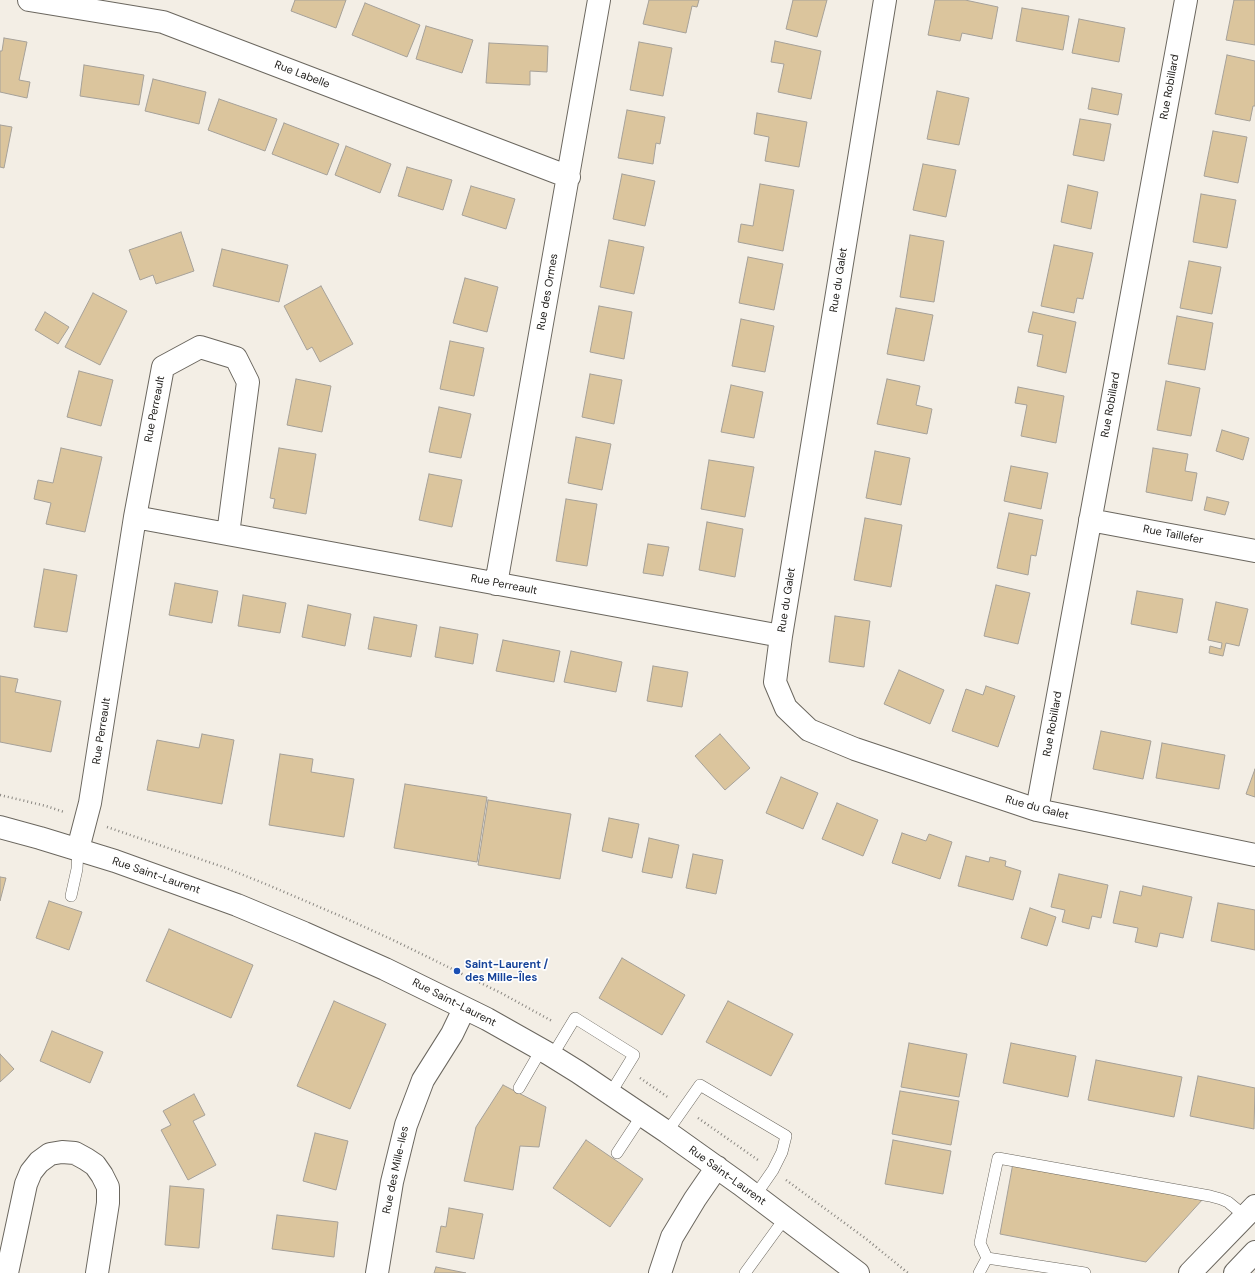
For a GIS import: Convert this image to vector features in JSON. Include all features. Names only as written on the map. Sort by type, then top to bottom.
[{"type":"street","name":"Rue Labelle","points":[[29,0],[163,22],[569,177]]},
{"type":"street","name":"Rue des Ormes","points":[[496,584],[599,0]]},
{"type":"street","name":"Rue du Galet","points":[[885,0],[781,636],[775,682],[786,708],[809,730],[855,749],[1037,810],[1255,855]]},
{"type":"street","name":"Rue Robillard","points":[[1037,810],[1186,0]]},
{"type":"street","name":"Rue Perreault","points":[[78,849],[90,803],[135,517],[163,367],[200,347],[236,358],[248,382],[228,534]]},
{"type":"street","name":"Rue Perreault","points":[[135,517],[781,636]]},
{"type":"street","name":"Rue Taillefer","points":[[1090,520],[1255,551]]},
{"type":"street","name":"Rue Saint-Laurent","points":[[0,827],[78,849],[198,890],[304,933],[398,975],[464,1009],[487,1019],[546,1053],[667,1132],[717,1167],[858,1273]]},
{"type":"street","name":"Rue des Mille-Iles","points":[[377,1273],[394,1175],[406,1124],[423,1080],[452,1034],[464,1009]]},
{"type":"street","points":[[13,1272],[26,1184],[31,1172],[39,1162],[50,1154],[62,1152],[75,1153],[95,1165],[108,1187],[108,1203],[97,1273]]},
{"type":"street","points":[[660,1273],[674,1232],[717,1167]]},
{"type":"street","points":[[1190,1273],[1250,1211]]},
{"type":"street","points":[[1235,1273],[1255,1252]]},
{"type":"lane","points":[[71,896],[77,869],[78,849]]},
{"type":"lane","points":[[519,1088],[575,1018],[634,1055],[610,1094]]},
{"type":"lane","points":[[667,1132],[700,1085],[786,1136],[782,1152],[755,1196]]},
{"type":"lane","points":[[617,1153],[642,1115]]},
{"type":"lane","points":[[979,1273],[986,1258],[980,1243],[998,1158],[1210,1196],[1250,1211]]},
{"type":"lane","points":[[745,1273],[785,1218]]},
{"type":"lane","points":[[986,1258],[1085,1273]]},
{"type":"path","points":[[0,795],[46,806]]},
{"type":"path","points":[[120,831],[226,868],[345,918],[501,993],[558,1024]]},
{"type":"path","points":[[640,1078],[670,1099]]},
{"type":"path","points":[[706,1125],[756,1158]]},
{"type":"path","points":[[785,1179],[865,1238],[908,1273]]},
{"type":"building","points":[[295,0],[346,0],[336,28],[291,11]]},
{"type":"building","points":[[649,0],[699,0],[697,7],[692,6],[686,33],[643,24]]},
{"type":"building","points":[[793,0],[827,0],[817,37],[786,29]]},
{"type":"building","points":[[935,0],[965,0],[998,7],[992,39],[962,33],[960,41],[928,35]]},
{"type":"building","points":[[1234,0],[1255,0],[1255,45],[1226,40]]},
{"type":"building","points":[[365,3],[420,25],[407,57],[352,35]]},
{"type":"building","points":[[1022,8],[1069,16],[1063,50],[1016,41]]},
{"type":"building","points":[[1079,19],[1125,28],[1119,62],[1072,53]]},
{"type":"building","points":[[426,26],[473,40],[462,73],[416,59]]},
{"type":"building","points":[[4,38],[27,42],[19,80],[30,82],[27,98],[0,92],[0,51],[2,51]]},
{"type":"building","points":[[775,41],[821,51],[811,99],[778,92],[784,64],[771,62]]},
{"type":"building","points":[[639,42],[672,48],[663,96],[630,90]]},
{"type":"building","points":[[489,43],[548,46],[547,72],[530,71],[530,85],[486,83]]},
{"type":"building","points":[[1227,55],[1255,61],[1255,106],[1253,106],[1250,121],[1215,114]]},
{"type":"building","points":[[84,65],[144,75],[139,105],[80,96]]},
{"type":"building","points":[[153,79],[206,92],[199,124],[145,111]]},
{"type":"building","points":[[1092,88],[1122,94],[1118,115],[1088,109]]},
{"type":"building","points":[[937,91],[969,98],[959,145],[927,139]]},
{"type":"building","points":[[219,99],[277,119],[265,151],[208,130]]},
{"type":"building","points":[[627,110],[665,117],[660,144],[656,143],[653,164],[618,158]]},
{"type":"building","points":[[757,113],[807,122],[799,167],[765,161],[769,137],[754,134]]},
{"type":"building","points":[[1080,119],[1111,124],[1104,161],[1073,155]]},
{"type":"building","points":[[284,123],[339,144],[327,175],[272,154]]},
{"type":"building","points":[[0,125],[12,127],[4,168],[0,167]]},
{"type":"building","points":[[1213,131],[1247,137],[1238,183],[1204,176]]},
{"type":"building","points":[[346,146],[391,164],[380,193],[335,175]]},
{"type":"building","points":[[923,164],[956,170],[946,217],[913,210]]},
{"type":"building","points":[[407,167],[452,180],[443,210],[398,196]]},
{"type":"building","points":[[622,174],[655,181],[645,226],[613,219]]},
{"type":"building","points":[[760,184],[794,190],[783,251],[738,242],[741,224],[753,226]]},
{"type":"building","points":[[1068,185],[1098,192],[1091,229],[1061,222]]},
{"type":"building","points":[[471,186],[515,199],[506,229],[462,215]]},
{"type":"building","points":[[1201,194],[1236,200],[1227,248],[1193,242]]},
{"type":"building","points":[[181,232],[194,271],[156,284],[153,275],[140,280],[129,250]]},
{"type":"building","points":[[910,235],[944,241],[934,302],[900,297]]},
{"type":"building","points":[[609,240],[644,247],[634,294],[600,287]]},
{"type":"building","points":[[1054,245],[1093,253],[1083,299],[1077,298],[1074,313],[1041,306]]},
{"type":"building","points":[[222,249],[288,265],[279,302],[213,286]]},
{"type":"building","points":[[748,257],[783,264],[774,310],[739,303]]},
{"type":"building","points":[[1189,261],[1221,267],[1212,314],[1180,308]]},
{"type":"building","points":[[465,278],[498,287],[487,332],[453,323]]},
{"type":"building","points":[[321,286],[353,344],[320,362],[312,347],[307,350],[284,306]]},
{"type":"building","points":[[93,293],[127,311],[100,365],[65,347]]},
{"type":"building","points":[[599,306],[632,312],[624,359],[590,352]]},
{"type":"building","points":[[896,308],[933,315],[924,361],[887,354]]},
{"type":"building","points":[[45,312],[69,327],[58,344],[35,330]]},
{"type":"building","points":[[1033,312],[1076,322],[1066,373],[1037,366],[1043,335],[1028,332]]},
{"type":"building","points":[[1177,316],[1213,323],[1205,370],[1168,364]]},
{"type":"building","points":[[741,319],[774,326],[765,372],[732,366]]},
{"type":"building","points":[[450,341],[484,348],[474,396],[440,389]]},
{"type":"building","points":[[79,371],[113,380],[101,426],[67,417]]},
{"type":"building","points":[[590,374],[622,380],[614,424],[582,417]]},
{"type":"building","points":[[296,379],[331,386],[322,432],[287,425]]},
{"type":"building","points":[[887,379],[920,386],[916,405],[932,409],[927,434],[877,424]]},
{"type":"building","points":[[1166,381],[1200,388],[1191,436],[1157,430]]},
{"type":"building","points":[[731,385],[763,392],[754,438],[721,432]]},
{"type":"building","points":[[1018,387],[1064,396],[1056,443],[1021,436],[1027,405],[1015,403]]},
{"type":"building","points":[[439,407],[471,414],[461,458],[429,452]]},
{"type":"building","points":[[1222,430],[1249,438],[1243,460],[1216,451]]},
{"type":"building","points":[[576,437],[611,444],[602,490],[568,483]]},
{"type":"building","points":[[61,448],[102,457],[85,532],[46,524],[51,503],[34,499],[38,480],[53,483]]},
{"type":"building","points":[[279,448],[316,454],[306,514],[273,508],[275,499],[270,498]]},
{"type":"building","points":[[1153,448],[1188,454],[1185,471],[1197,473],[1192,501],[1146,492]]},
{"type":"building","points":[[875,451],[910,458],[901,505],[866,498]]},
{"type":"building","points":[[709,460],[754,467],[745,517],[701,509]]},
{"type":"building","points":[[1011,466],[1048,473],[1041,509],[1004,501]]},
{"type":"building","points":[[429,474],[462,480],[452,527],[419,520]]},
{"type":"building","points":[[1207,497],[1229,502],[1225,515],[1204,510]]},
{"type":"building","points":[[566,499],[597,504],[587,566],[556,561]]},
{"type":"building","points":[[1009,513],[1043,520],[1036,556],[1031,555],[1028,575],[997,568]]},
{"type":"building","points":[[865,518],[902,525],[891,587],[854,580]]},
{"type":"building","points":[[707,522],[743,529],[735,577],[699,570]]},
{"type":"building","points":[[648,544],[669,547],[663,576],[643,573]]},
{"type":"building","points":[[44,569],[77,575],[67,632],[34,627]]},
{"type":"building","points":[[175,583],[218,591],[212,623],[169,615]]},
{"type":"building","points":[[996,585],[1030,593],[1018,644],[984,636]]},
{"type":"building","points":[[1137,591],[1183,599],[1177,633],[1131,624]]},
{"type":"building","points":[[243,595],[286,603],[280,633],[238,626]]},
{"type":"building","points":[[1216,602],[1248,609],[1239,646],[1226,643],[1223,656],[1209,653],[1210,646],[1221,649],[1222,643],[1208,640]]},
{"type":"building","points":[[308,605],[351,614],[345,646],[302,637]]},
{"type":"building","points":[[835,616],[870,621],[864,667],[829,662]]},
{"type":"building","points":[[374,617],[417,625],[411,657],[368,649]]},
{"type":"building","points":[[440,627],[478,634],[473,664],[435,657]]},
{"type":"building","points":[[503,640],[560,651],[554,682],[496,671]]},
{"type":"building","points":[[571,651],[622,662],[616,692],[564,682]]},
{"type":"building","points":[[653,666],[688,672],[682,707],[647,701]]},
{"type":"building","points":[[899,670],[944,690],[930,724],[884,704]]},
{"type":"building","points":[[0,676],[18,679],[15,692],[61,701],[51,752],[0,742]]},
{"type":"building","points":[[986,686],[1015,696],[998,747],[952,731],[966,689],[983,695]]},
{"type":"building","points":[[1101,731],[1151,741],[1143,779],[1093,769]]},
{"type":"building","points":[[202,734],[234,740],[222,804],[147,790],[157,740],[199,748]]},
{"type":"building","points":[[720,734],[750,768],[725,790],[695,756]]},
{"type":"building","points":[[1162,743],[1225,755],[1219,789],[1156,778]]},
{"type":"building","points":[[280,754],[313,759],[311,772],[354,779],[344,837],[269,825]]},
{"type":"building","points":[[1255,769],[1255,797],[1246,794]]},
{"type":"building","points":[[781,777],[818,793],[803,829],[766,813]]},
{"type":"building","points":[[405,784],[487,797],[477,862],[394,848]]},
{"type":"building","points":[[488,800],[571,814],[560,879],[478,865]]},
{"type":"building","points":[[837,803],[878,820],[863,856],[822,839]]},
{"type":"building","points":[[609,818],[639,824],[632,858],[602,851]]},
{"type":"building","points":[[902,833],[926,841],[929,834],[952,842],[940,879],[892,863]]},
{"type":"building","points":[[649,838],[679,845],[672,878],[642,872]]},
{"type":"building","points":[[693,854],[723,860],[716,894],[686,888]]},
{"type":"building","points":[[966,856],[989,862],[990,857],[1006,861],[1005,866],[1021,871],[1013,900],[958,886]]},
{"type":"building","points":[[1059,874],[1108,885],[1101,918],[1092,916],[1089,929],[1062,922],[1065,910],[1051,907]]},
{"type":"building","points":[[0,877],[6,878],[0,901]]},
{"type":"building","points":[[1143,886],[1192,897],[1183,938],[1160,933],[1157,947],[1135,942],[1138,928],[1113,923],[1120,891],[1141,896]]},
{"type":"building","points":[[49,901],[82,912],[69,950],[36,938]]},
{"type":"building","points":[[1218,903],[1255,910],[1255,950],[1211,941]]},
{"type":"building","points":[[1030,908],[1056,917],[1047,946],[1021,938]]},
{"type":"building","points":[[169,929],[253,965],[231,1018],[146,981]]},
{"type":"building","points":[[622,958],[685,995],[662,1035],[599,998]]},
{"type":"building","points":[[334,1001],[386,1024],[350,1109],[297,1086]]},
{"type":"building","points":[[728,1001],[793,1034],[771,1076],[706,1042]]},
{"type":"building","points":[[52,1031],[103,1052],[90,1083],[40,1061]]},
{"type":"building","points":[[909,1043],[967,1054],[959,1097],[901,1087]]},
{"type":"building","points":[[1011,1043],[1076,1056],[1068,1097],[1003,1083]]},
{"type":"building","points":[[0,1054],[14,1069],[0,1082]]},
{"type":"building","points":[[1096,1060],[1182,1077],[1174,1117],[1088,1100]]},
{"type":"building","points":[[1198,1076],[1255,1088],[1254,1129],[1190,1116]]},
{"type":"building","points":[[503,1085],[546,1107],[539,1147],[520,1146],[513,1190],[464,1181],[476,1127]]},
{"type":"building","points":[[900,1091],[959,1101],[951,1145],[892,1134]]},
{"type":"building","points":[[194,1094],[205,1115],[193,1121],[216,1165],[188,1180],[161,1130],[171,1125],[163,1111]]},
{"type":"building","points":[[315,1133],[348,1141],[336,1190],[303,1181]]},
{"type":"building","points":[[586,1140],[643,1179],[610,1227],[553,1188]]},
{"type":"building","points":[[893,1140],[951,1151],[943,1194],[885,1184]]},
{"type":"building","points":[[1013,1163],[1203,1199],[1146,1262],[1000,1234]]},
{"type":"building","points":[[170,1186],[204,1189],[199,1248],[165,1245]]},
{"type":"building","points":[[449,1208],[483,1214],[474,1259],[436,1252],[441,1226],[446,1227]]},
{"type":"building","points":[[277,1215],[338,1222],[334,1257],[272,1249]]},
{"type":"building","points":[[436,1267],[466,1273],[434,1273]]},
{"type":"place","name":"Saint-Laurent / des Mille-Îles","points":[[457,971]]}]
